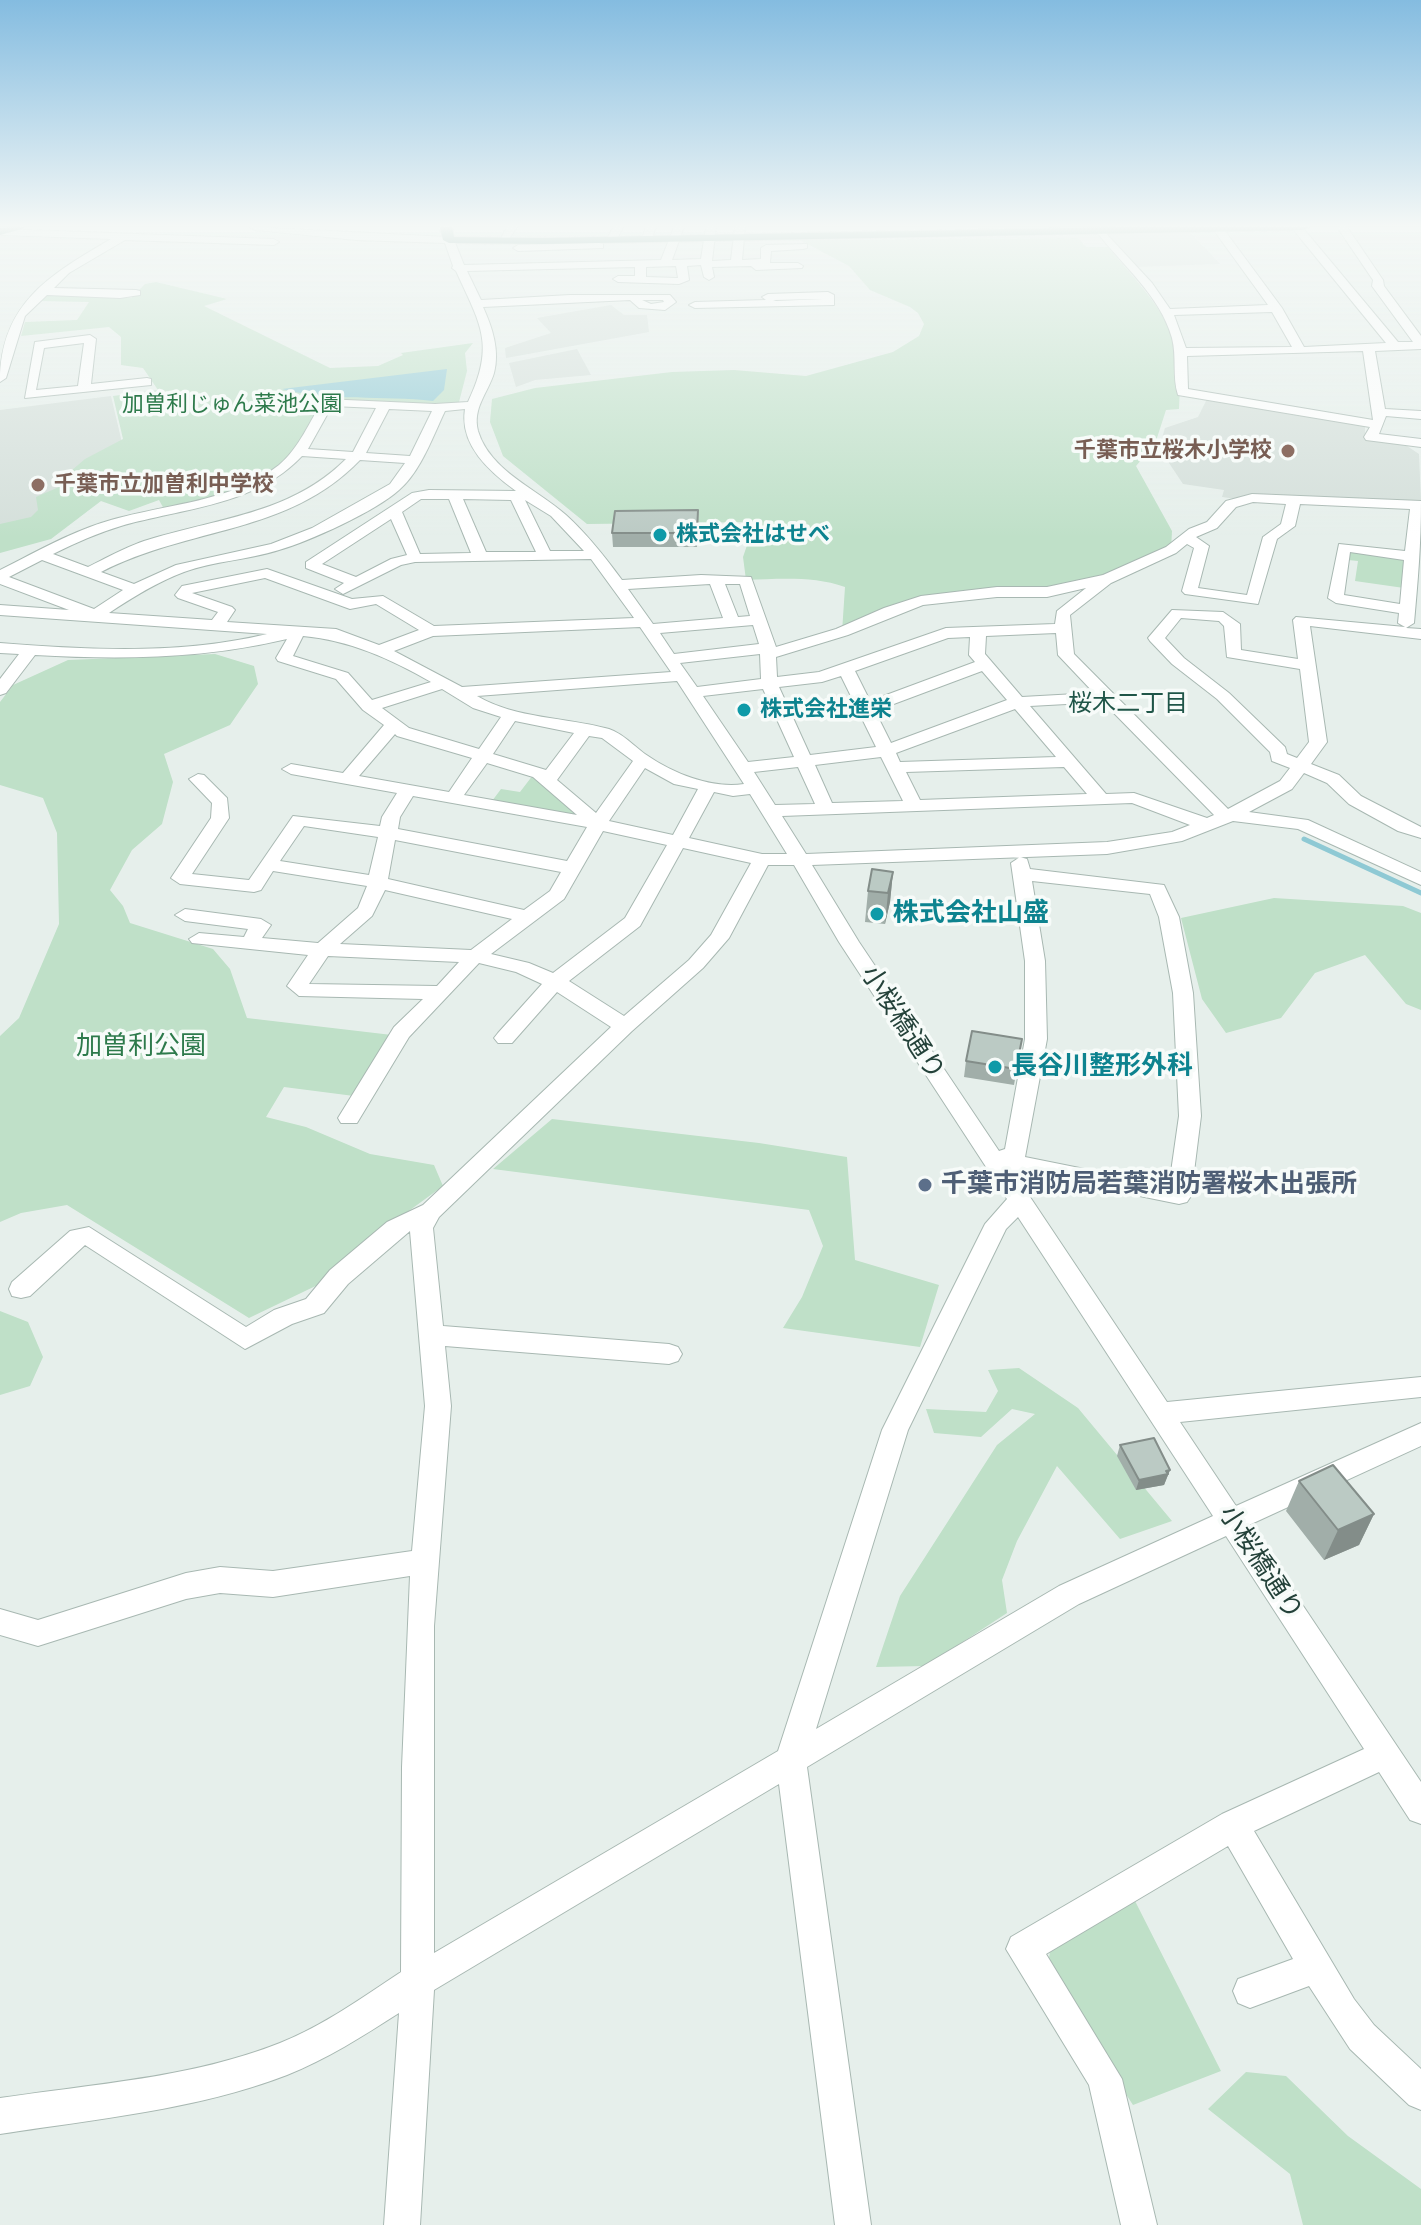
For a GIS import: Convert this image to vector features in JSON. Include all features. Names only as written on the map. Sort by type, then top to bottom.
[{"type":"street","points":[[14,331],[0,378],[32,375]]},
{"type":"street","points":[[0,578],[41,555],[115,523],[214,500],[268,478],[299,452],[328,402],[440,409],[471,405],[491,362],[487,331]]},
{"type":"street","points":[[1177,331],[1183,352],[1182,392],[1377,418],[1421,415]]},
{"type":"street","points":[[1289,331],[1300,351]]},
{"type":"street","points":[[1382,331],[1396,347]]},
{"type":"street","points":[[84,388],[90,339],[39,345],[29,395],[147,382]]},
{"type":"street","points":[[1183,352],[1300,351],[1421,345]]},
{"type":"street","points":[[1368,349],[1377,418],[1371,437],[1414,443],[1421,451]]},
{"type":"street","points":[[89,572],[149,544],[243,523],[297,503],[337,477],[357,456],[384,405]]},
{"type":"street","name":"小桜橋通り","points":[[471,405],[471,427],[490,463],[523,495],[568,524],[618,585],[682,676],[772,811],[849,942],[997,1161],[1019,1201],[1421,1809]]},
{"type":"street","points":[[96,615],[135,589],[181,568],[275,547],[317,531],[395,487],[414,460],[440,409]]},
{"type":"street","points":[[299,452],[414,460]]},
{"type":"street","points":[[454,494],[481,558]]},
{"type":"street","points":[[356,582],[311,565],[417,496],[523,495],[545,556]]},
{"type":"street","points":[[1020,864],[1176,837],[1228,816],[1286,785],[1318,742],[1301,620],[1413,634],[1408,610],[1417,558],[1419,505],[1252,498],[1231,504],[1212,525],[1186,538],[1171,550],[1108,579],[1062,614],[1066,655],[1228,816],[1302,824],[1421,879]]},
{"type":"street","points":[[214,500],[275,547]]},
{"type":"street","points":[[1186,538],[1202,546],[1190,591],[1253,601],[1270,537],[1288,526],[1294,500]]},
{"type":"street","points":[[395,511],[415,558]]},
{"type":"street","points":[[1408,610],[1336,598],[1344,547],[1417,558]]},
{"type":"street","points":[[41,555],[135,589]]},
{"type":"street","points":[[332,594],[396,562],[415,558],[595,555]]},
{"type":"street","points":[[218,623],[227,610],[183,595],[187,589],[267,573],[282,582],[332,594],[350,604],[378,599],[431,631]]},
{"type":"street","points":[[0,578],[96,615]]},
{"type":"street","points":[[716,579],[732,622]]},
{"type":"street","points":[[682,676],[842,632],[921,601],[997,592],[1047,592],[1108,579]]},
{"type":"street","points":[[618,585],[746,580],[769,651],[769,683],[826,809]]},
{"type":"street","points":[[0,610],[11,633],[31,650],[89,654],[221,649],[299,630]]},
{"type":"street","points":[[1306,665],[1233,654],[1232,624],[1223,617],[1177,613],[1156,638],[1178,661],[1223,696],[1279,751],[1278,757],[1333,779],[1355,800],[1421,833]]},
{"type":"street","points":[[11,633],[96,615],[336,634],[381,650],[450,688],[511,715],[607,734],[642,760],[680,780],[733,791],[756,788]]},
{"type":"street","points":[[381,650],[431,631],[761,620]]},
{"type":"street","points":[[369,706],[450,688],[682,676],[769,683],[822,677],[946,633],[1063,628]]},
{"type":"street","points":[[299,630],[284,658],[342,676],[369,706],[403,732],[539,773],[598,824]]},
{"type":"street","points":[[978,630],[977,655],[1101,799]]},
{"type":"street","points":[[1,688],[31,650]]},
{"type":"street","points":[[865,709],[985,664]]},
{"type":"street","points":[[846,670],[913,804]]},
{"type":"street","points":[[891,759],[1018,702],[1107,697]]},
{"type":"street","points":[[454,797],[511,715]]},
{"type":"street","points":[[348,778],[392,726]]},
{"type":"street","points":[[548,780],[585,729]]},
{"type":"street","points":[[349,1118],[401,1032],[475,956],[557,895],[598,824],[642,760]]},
{"type":"street","points":[[743,768],[805,760],[1069,762]]},
{"type":"street","points":[[291,769],[598,824],[762,860],[1020,864],[1157,889],[1169,917],[1183,993],[1190,1116],[1179,1196],[997,1161]]},
{"type":"street","points":[[198,779],[221,802],[220,818],[180,878],[254,886],[299,820],[389,833],[572,868]]},
{"type":"street","points":[[505,1038],[555,982],[633,922],[709,786]]},
{"type":"street","points":[[409,788],[391,817],[374,898],[365,912],[322,950],[297,986],[306,991],[442,993]]},
{"type":"street","points":[[772,811],[1134,798],[1208,825]]},
{"type":"street","points":[[402,2225],[418,1981],[420,1626],[438,1406],[421,1228],[431,1211],[625,1026],[696,964],[719,938],[762,860]]},
{"type":"street","points":[[997,1161],[1015,1154],[1036,1039],[1035,961],[1020,864]]},
{"type":"street","points":[[268,865],[377,882],[529,917]]},
{"type":"street","points":[[185,915],[261,925],[249,944]]},
{"type":"street","points":[[199,939],[322,950],[475,956],[522,967],[555,982],[625,1026]]},
{"type":"street","points":[[853,2225],[791,1759],[895,1430],[997,1224],[1019,1201]]},
{"type":"street","points":[[21,1289],[78,1237],[89,1236],[245,1339],[283,1317],[315,1306],[339,1277],[395,1228],[431,1211]]},
{"type":"street","points":[[430,1335],[669,1354]]},
{"type":"street","points":[[1162,1413],[1421,1387]]},
{"type":"street","points":[[0,2116],[231,2075],[285,2058],[322,2041],[1069,1595],[1233,1522],[1319,1478],[1421,1434]]},
{"type":"street","points":[[0,1622],[38,1633],[197,1584],[220,1580],[273,1584],[426,1561]]},
{"type":"street","points":[[1139,2225],[1105,2079],[1023,1949],[1233,1825],[1385,1754]]},
{"type":"street","points":[[1233,1825],[1316,1967],[1362,2037],[1421,2093]]},
{"type":"street","points":[[1250,1991],[1316,1967]]},
{"type":"shaded area","points":[[549,331],[649,332],[506,358],[505,348],[551,333]]},
{"type":"shaded area","points":[[577,349],[591,375],[535,380],[516,387],[509,363]]},
{"type":"shaded area","name":"千葉市立加曽利中学校","points":[[111,396],[123,447],[30,523],[0,530],[0,410]]},
{"type":"shaded area","name":"千葉市立桜木小学校","points":[[1207,399],[1359,423],[1365,426],[1365,438],[1404,444],[1419,454],[1421,502],[1325,498],[1237,499],[1222,497],[1224,490],[1183,484],[1159,448],[1165,428],[1198,417]]},
{"type":"green space","name":"加曽利じゅん菜池公園","points":[[22,331],[72,331],[21,336]]},
{"type":"green space","name":"加曽利じゅん菜池公園","points":[[114,331],[254,331],[330,368],[378,366],[403,355],[401,353],[473,343],[465,353],[467,371],[458,406],[324,400],[295,450],[268,474],[252,483],[217,496],[164,509],[159,500],[129,511],[101,501],[51,539],[0,553],[0,524],[31,517],[38,510],[36,497],[59,487],[64,477],[85,459],[123,439],[113,396],[158,390],[143,368],[121,365],[121,337]]},
{"type":"green space","points":[[921,331],[1170,331],[1178,357],[1179,409],[1166,410],[1155,444],[1136,466],[1172,531],[1171,550],[1108,579],[1047,592],[921,601],[842,632],[845,587],[809,580],[746,580],[743,557],[755,522],[587,524],[503,456],[490,422],[492,399],[535,388],[672,372],[734,370],[806,376],[893,352],[919,336]]},
{"type":"green space","points":[[1349,550],[1408,559],[1404,588],[1355,581],[1358,561],[1348,560]]},
{"type":"green space","name":"加曽利公園","points":[[215,654],[254,666],[258,684],[230,725],[164,754],[173,782],[162,824],[132,850],[110,890],[123,906],[130,923],[213,949],[230,969],[247,1018],[392,1035],[354,1096],[284,1087],[266,1117],[306,1127],[370,1154],[434,1165],[443,1186],[395,1221],[328,1280],[249,1318],[67,1205],[21,1213],[0,1222],[0,1036],[19,1018],[59,924],[57,833],[43,798],[0,785],[0,702],[13,685],[68,660]]},
{"type":"green space","points":[[533,775],[578,812],[571,815],[492,801],[501,789],[520,792]]},
{"type":"green space","points":[[1274,898],[1403,906],[1421,913],[1421,1010],[1406,1004],[1365,955],[1315,973],[1281,1018],[1226,1033],[1202,999],[1181,918]]},
{"type":"green space","points":[[552,1119],[759,1143],[847,1157],[855,1260],[939,1285],[920,1347],[783,1328],[802,1297],[823,1246],[809,1210],[493,1169]]},
{"type":"green space","points":[[0,1311],[28,1322],[43,1357],[30,1386],[0,1395]]},
{"type":"green space","points":[[1019,1368],[1078,1408],[1172,1521],[1120,1539],[1057,1466],[1017,1541],[1002,1580],[1007,1613],[926,1666],[876,1667],[900,1596],[997,1445],[1035,1414],[1012,1409],[981,1437],[934,1433],[926,1409],[986,1412],[998,1391],[988,1370]]},
{"type":"green space","points":[[1134,1899],[1221,2071],[1133,2105],[1047,1973],[1050,1951]]},
{"type":"green space","points":[[1246,2072],[1286,2076],[1348,2136],[1421,2189],[1421,2225],[1303,2225],[1290,2174],[1208,2109]]},
{"type":"water","points":[[447,369],[444,390],[433,401],[319,396],[282,389]]},
{"type":"building","points":[[698,510],[697,533],[612,533],[615,511]]},
{"type":"building","points":[[872,869],[893,872],[888,893],[868,891]]},
{"type":"building","points":[[972,1031],[1022,1039],[1016,1069],[966,1061]]},
{"type":"building","points":[[1154,1438],[1170,1470],[1166,1471],[1168,1474],[1139,1480],[1120,1445]]},
{"type":"building","points":[[1333,1465],[1374,1514],[1338,1530],[1299,1481]]},
{"type":"waterway","points":[[1304,839],[1421,893]]},
{"type":"place","name":"千葉市立桜木小学校","points":[[1288,451]]},
{"type":"place","name":"千葉市立加曽利中学校","points":[[38,485]]},
{"type":"place","name":"株式会社はせべ","points":[[660,535]]},
{"type":"place","name":"株式会社進栄","points":[[744,710]]},
{"type":"place","name":"株式会社山盛","points":[[877,914]]},
{"type":"place","name":"長谷川整形外科","points":[[995,1067]]},
{"type":"place","name":"千葉市消防局若葉消防署桜木出張所","points":[[925,1185]]},
{"type":"district","name":"桜木二丁目","points":[[1128,704]]}]
